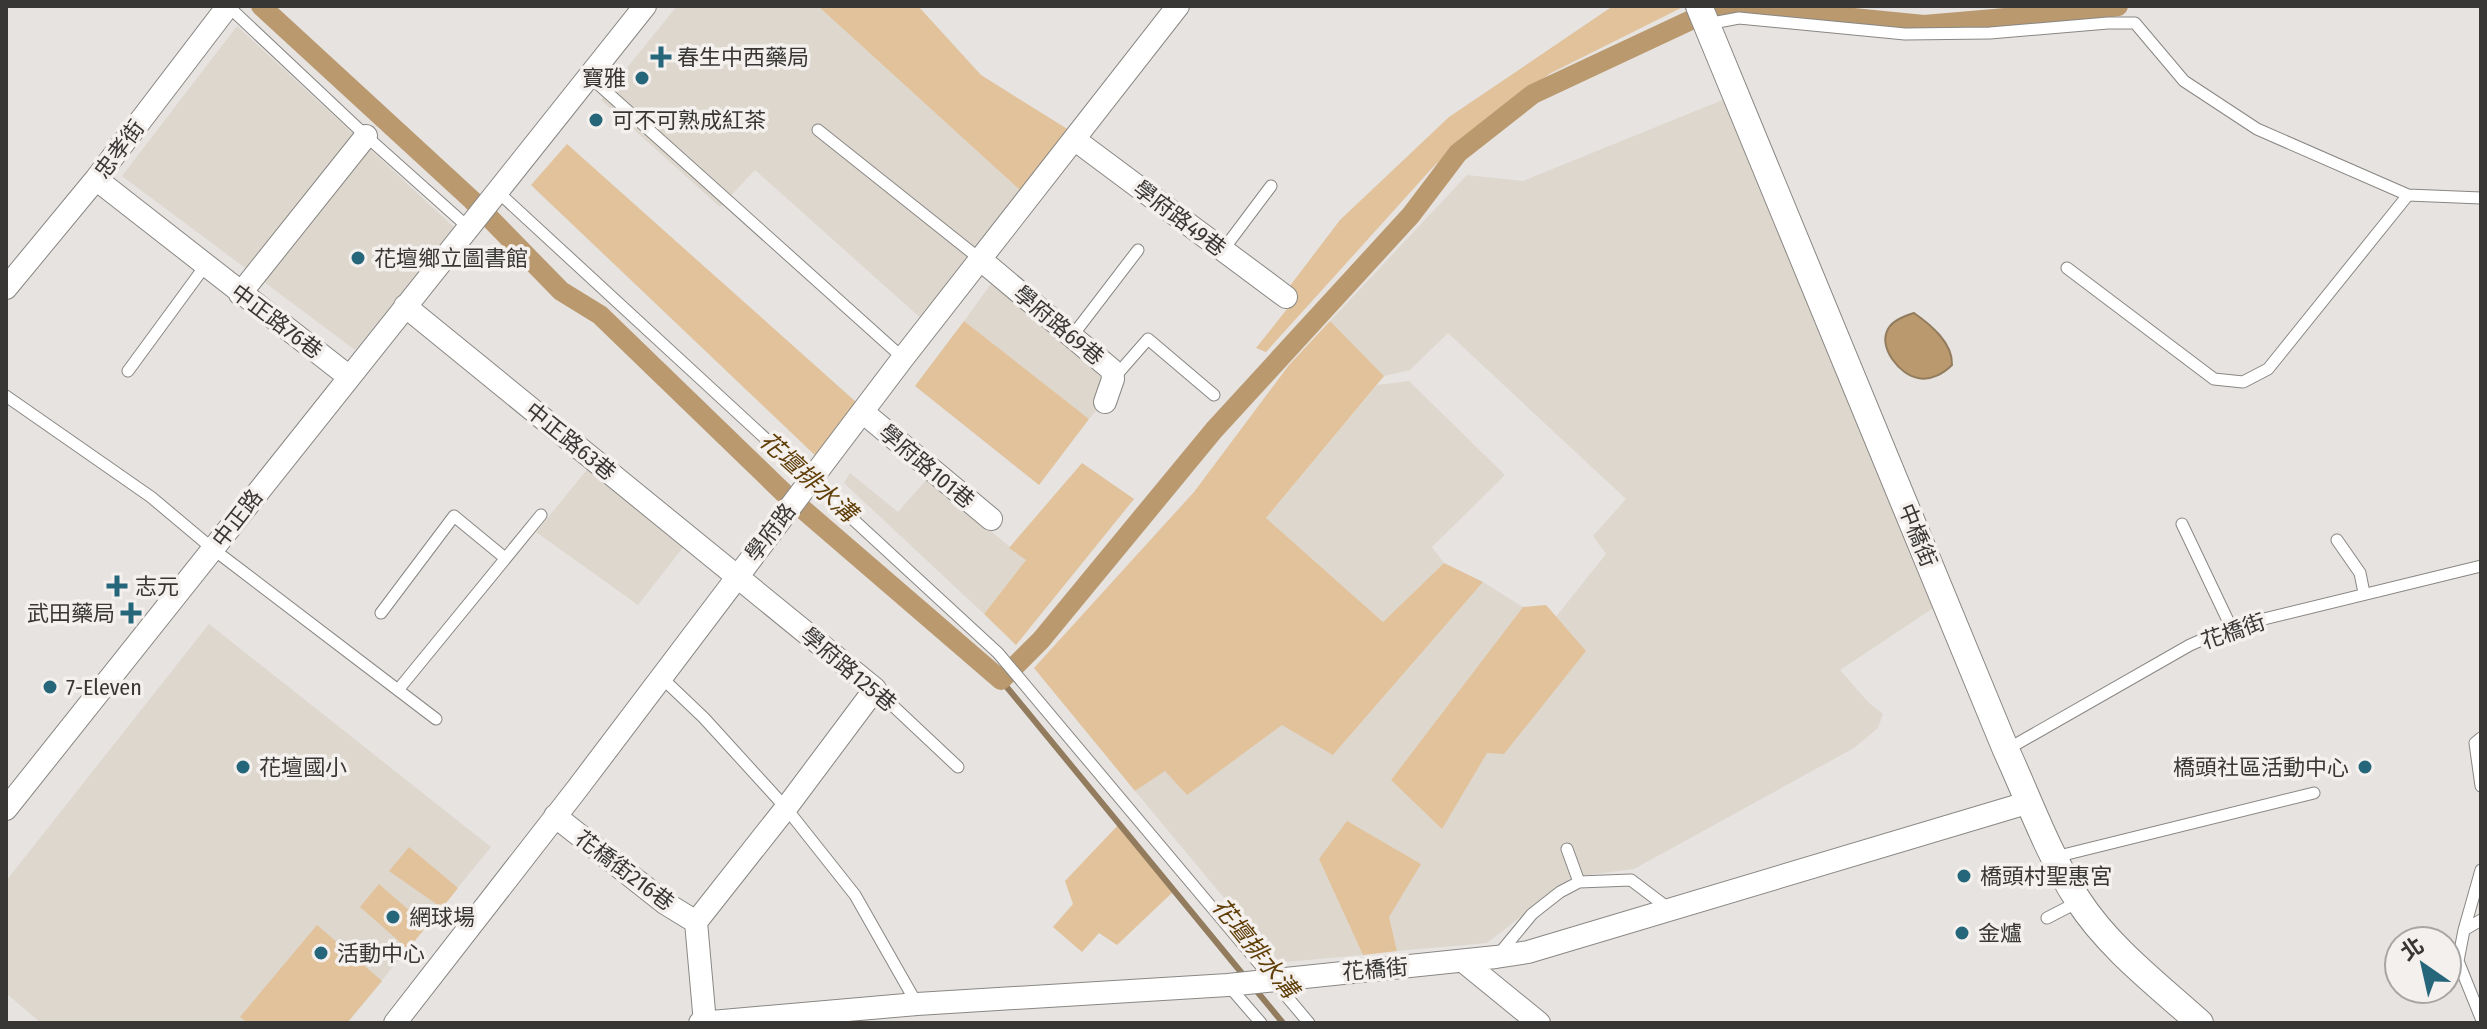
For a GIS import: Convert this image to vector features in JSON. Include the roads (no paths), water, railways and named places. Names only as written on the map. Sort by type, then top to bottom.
[{"type":"street","name":"忠孝街","points":[[6,288],[96,179],[228,6]]},
{"type":"street","points":[[498,192],[645,6]]},
{"type":"street","name":"學府路","points":[[395,1023],[903,358],[1178,6]]},
{"type":"street","name":"中橋街","points":[[1703,15],[2006,750],[2054,857],[2078,901],[2118,949],[2200,1023]]},
{"type":"street","points":[[240,294],[366,136]]},
{"type":"street","name":"學府路49巷","points":[[1074,139],[1286,297]]},
{"type":"street","name":"中正路76巷","points":[[96,179],[348,376]]},
{"type":"street","name":"中正路","points":[[6,809],[348,376],[498,192]]},
{"type":"street","name":"學府路69巷","points":[[980,259],[1112,370],[1113,379],[1105,402]]},
{"type":"street","name":"中正路63巷","points":[[405,306],[737,576]]},
{"type":"street","name":"學府路101巷","points":[[864,413],[991,519]]},
{"type":"street","name":"學府路125巷","points":[[737,576],[875,689]]},
{"type":"street","points":[[702,1023],[696,922],[875,689]]},
{"type":"street","name":"花橋街","points":[[702,1023],[917,1004],[1228,985],[1528,952],[2030,802]]},
{"type":"street","name":"花橋街216巷","points":[[555,816],[665,903],[696,922]]},
{"type":"street","points":[[1463,961],[1539,1023]]},
{"type":"lane","points":[[228,6],[469,228]]},
{"type":"lane","points":[[1703,15],[1905,34],[1990,33],[2135,23],[2184,81],[2257,129],[2408,195],[2481,198]]},
{"type":"lane","points":[[589,76],[903,358]]},
{"type":"lane","points":[[818,130],[980,259]]},
{"type":"lane","points":[[1223,250],[1271,186]]},
{"type":"lane","points":[[498,192],[806,486],[998,653],[1309,1023]]},
{"type":"lane","points":[[2067,268],[2214,379],[2243,382],[2268,369],[2408,195]]},
{"type":"lane","points":[[1073,335],[1138,250]]},
{"type":"lane","points":[[128,371],[205,266]]},
{"type":"lane","points":[[1113,379],[1148,339],[1214,395]]},
{"type":"lane","points":[[6,396],[151,497],[213,549],[436,719]]},
{"type":"lane","points":[[398,690],[541,515]]},
{"type":"lane","points":[[381,613],[454,516],[505,558]]},
{"type":"lane","points":[[2182,524],[2231,627]]},
{"type":"lane","points":[[2337,540],[2360,573],[2364,593]]},
{"type":"lane","name":"花橋街","points":[[2006,750],[2190,645],[2231,627],[2481,566]]},
{"type":"lane","points":[[661,677],[704,718],[786,808],[855,895],[917,1004]]},
{"type":"lane","name":"學府路125巷","points":[[875,689],[958,767]]},
{"type":"lane","points":[[2481,738],[2475,743],[2481,786]]},
{"type":"lane","points":[[2054,857],[2314,793]]},
{"type":"lane","points":[[1567,849],[1579,882]]},
{"type":"lane","points":[[2481,870],[2458,961],[2481,1018]]},
{"type":"lane","points":[[1496,957],[1532,914],[1560,892],[1579,882],[1631,880],[1670,909]]},
{"type":"lane","points":[[2047,918],[2078,901]]},
{"type":"lane","points":[[2464,930],[2481,920]]},
{"type":"lane","points":[[1228,985],[1261,1023]]},
{"type":"waterway","name":"花壇排水溝","points":[[261,6],[472,200],[561,291],[600,315],[784,493],[1001,680],[1041,640],[1214,430],[1411,215],[1458,153],[1533,94],[1721,6]]},
{"type":"waterway","points":[[1732,6],[1924,25],[2118,6]]},
{"type":"waterway","name":"花壇排水溝","points":[[1001,680],[1245,977]]},
{"type":"waterway","name":"花壇排水溝","points":[[1255,989],[1283,1023]]},
{"type":"place","name":"春生中西藥局","points":[[661,57]]},
{"type":"place","name":"寶雅","points":[[642,78]]},
{"type":"place","name":"可不可熟成紅茶","points":[[596,120]]},
{"type":"place","name":"花壇鄉立圖書館","points":[[358,258]]},
{"type":"place","name":"志元","points":[[117,586]]},
{"type":"place","name":"武田藥局","points":[[131,613]]},
{"type":"place","name":"7-Eleven","points":[[50,687]]},
{"type":"place","name":"花壇國小","points":[[243,767]]},
{"type":"place","name":"橋頭社區活動中心","points":[[2365,767]]},
{"type":"place","name":"橋頭村聖惠宮","points":[[1964,876]]},
{"type":"place","name":"網球場","points":[[393,917]]},
{"type":"place","name":"金爐","points":[[1962,933]]},
{"type":"place","name":"活動中心","points":[[321,953]]}]
